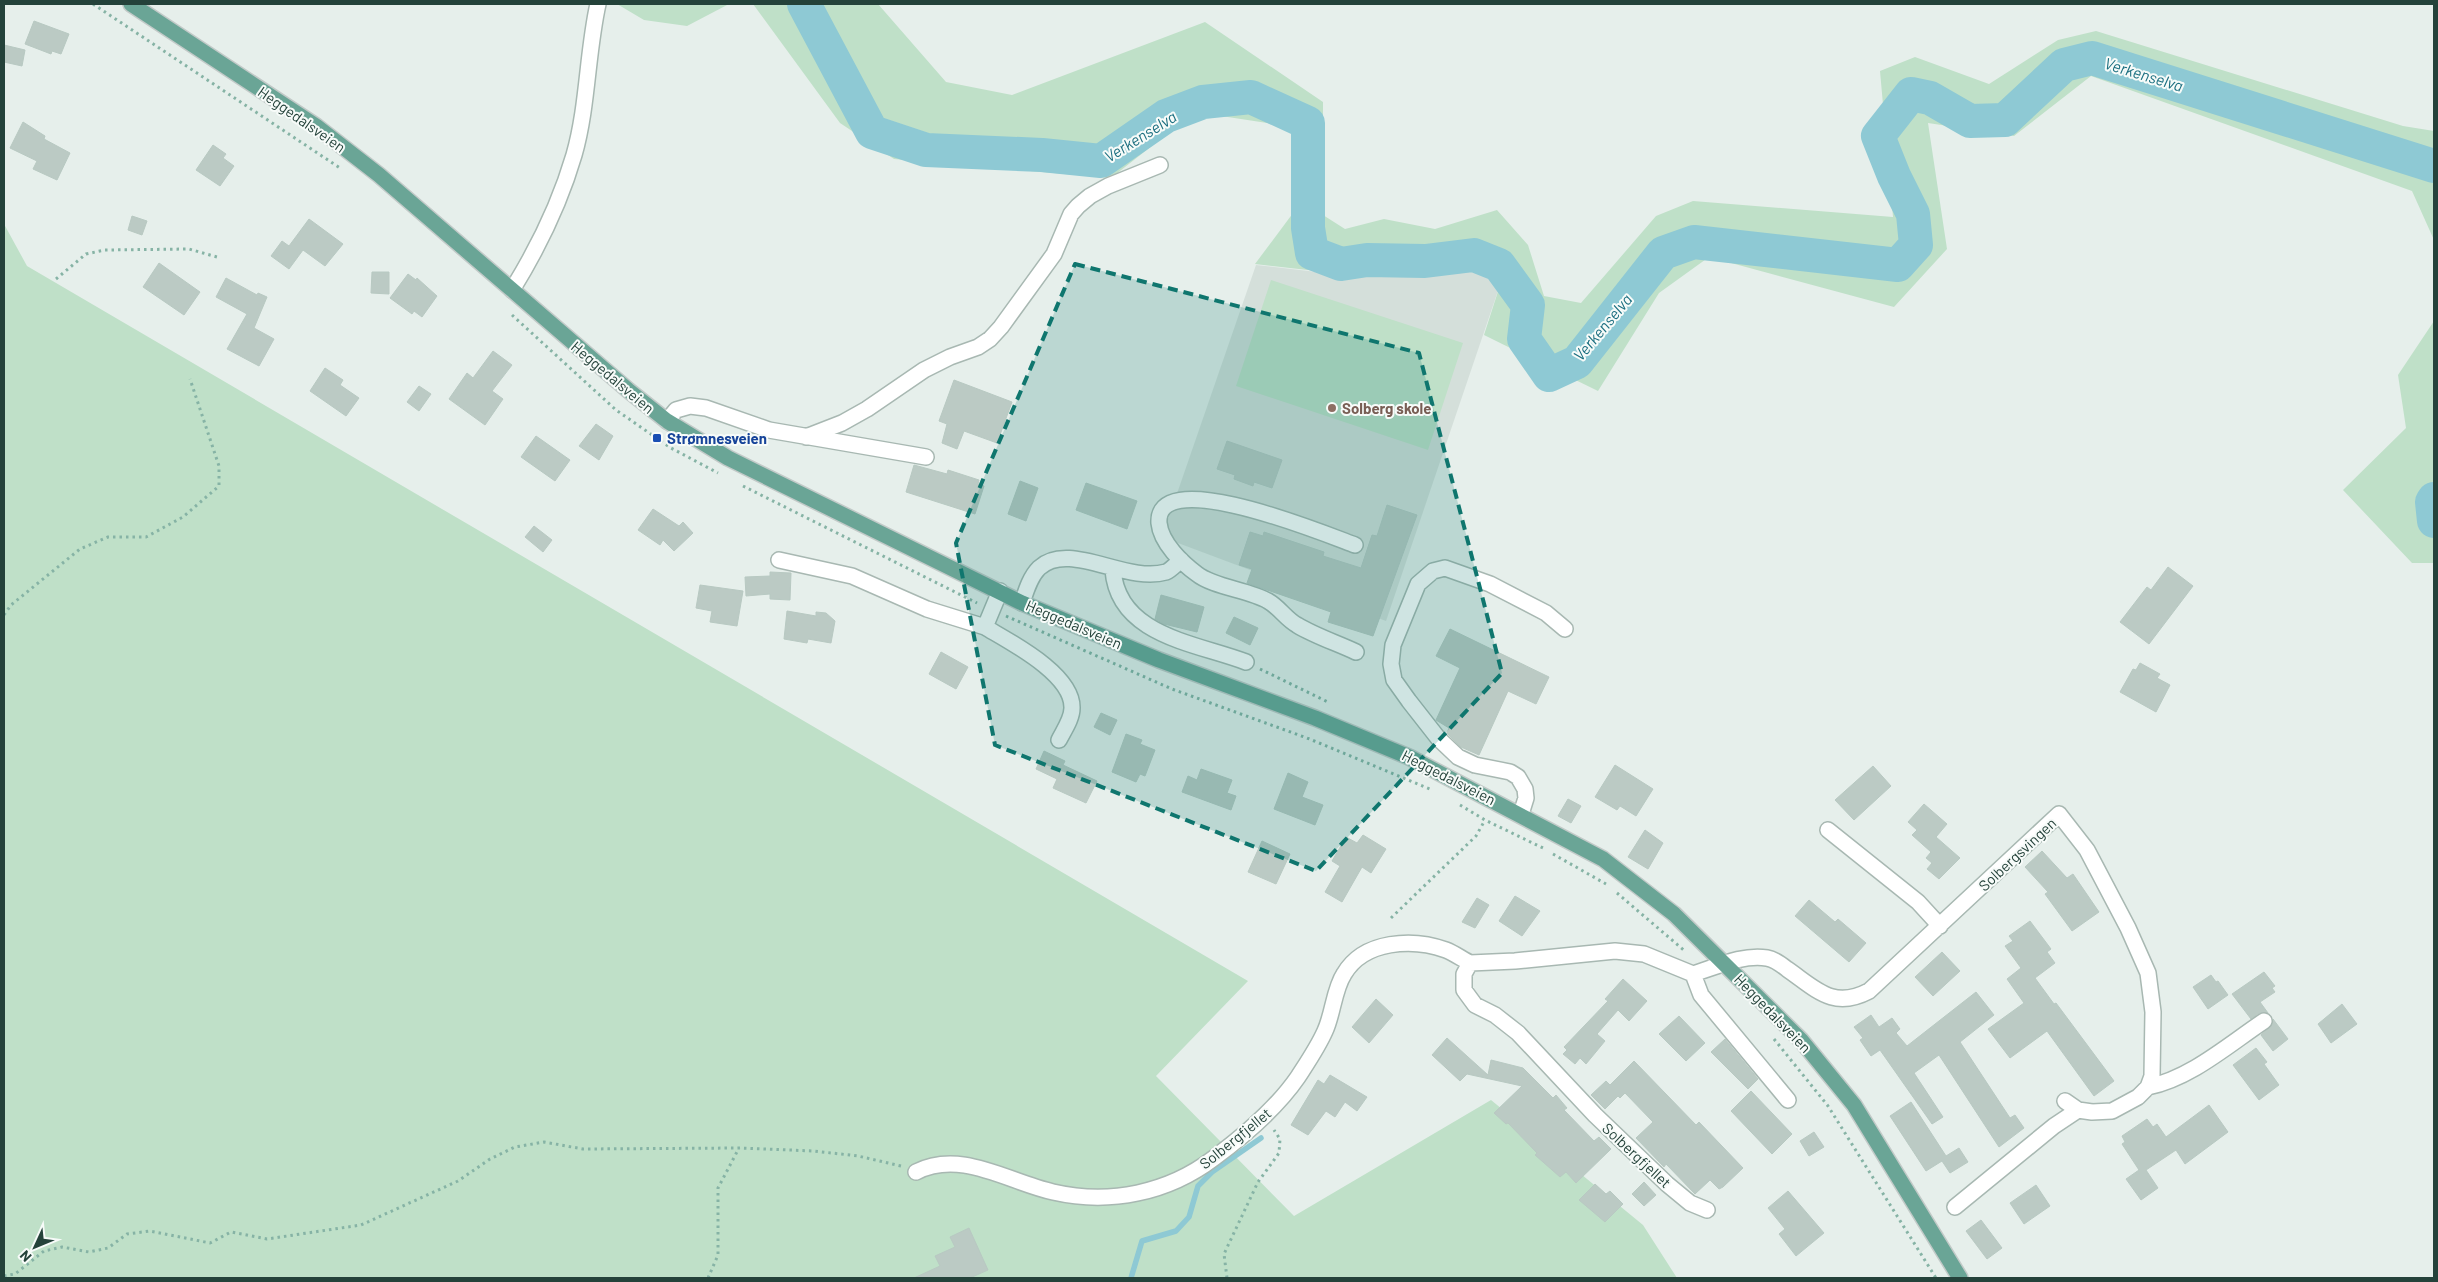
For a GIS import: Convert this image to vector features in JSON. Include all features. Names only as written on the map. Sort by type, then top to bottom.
[{"type":"main road","name":"Heggedalsveien","points":[[131,4],[316,126],[379,175],[667,421],[728,458],[1022,602],[1159,660],[1362,736],[1409,757],[1603,858],[1674,914],[1801,1040],[1854,1105],[1960,1278]]},
{"type":"street","points":[[512,290],[542,240],[574,154],[588,78],[598,4]]},
{"type":"street","points":[[806,437],[842,423],[867,409],[924,370],[950,357],[978,347],[990,339],[1001,327],[1054,254],[1071,214],[1078,206],[1090,196],[1108,186],[1160,165]]},
{"type":"street","points":[[667,421],[676,410],[690,406],[706,408],[769,430],[926,457]]},
{"type":"street","points":[[1355,545],[1250,508],[1187,498],[1174,500],[1164,508],[1159,521],[1162,535],[1181,560],[1198,576],[1268,601],[1296,625],[1356,652]]},
{"type":"street","points":[[1022,602],[1032,577],[1039,568],[1052,560],[1070,557],[1113,570],[1145,573],[1166,572],[1181,560]]},
{"type":"street","points":[[779,560],[852,576],[927,609],[984,626],[1046,667],[1066,688],[1071,700],[1071,717],[1059,740]]},
{"type":"street","points":[[1521,814],[1526,798],[1525,789],[1518,777],[1510,772],[1475,765],[1458,757],[1438,738],[1409,701],[1394,680],[1391,664],[1393,645],[1418,584],[1433,571],[1444,568],[1490,584],[1546,613],[1565,629]]},
{"type":"street","points":[[1113,570],[1114,582],[1119,595],[1137,619],[1172,639],[1246,662]]},
{"type":"street","points":[[984,626],[1000,591]]},
{"type":"street","name":"Solbergsvingen","points":[[1725,963],[1753,957],[1769,958],[1819,992],[1835,999],[1853,999],[1868,991],[2059,814],[2087,850],[2128,928],[2148,973],[2153,1030],[2152,1076],[2148,1087]]},
{"type":"street","points":[[1828,830],[1918,902],[1940,926]]},
{"type":"street","name":"Solbergfjellet","points":[[916,1172],[931,1165],[956,1162],[1053,1192],[1114,1198],[1150,1191],[1178,1181],[1213,1159],[1266,1116],[1298,1078],[1325,1032],[1344,974],[1359,958],[1373,949],[1394,944],[1420,944],[1446,950],[1470,963],[1464,974],[1464,990],[1475,1004],[1496,1015],[1518,1033],[1595,1116],[1667,1184],[1690,1203],[1706,1210]]},
{"type":"street","points":[[1470,963],[1515,961],[1615,951],[1644,954],[1693,974],[1725,963]]},
{"type":"street","points":[[1693,974],[1701,995],[1788,1100]]},
{"type":"street","points":[[2065,1101],[2078,1110],[2092,1112],[2112,1111],[2138,1097],[2148,1087],[2166,1084],[2198,1066],[2264,1020]]},
{"type":"street","points":[[1955,1207],[2054,1126],[2078,1110]]},
{"type":"path","points":[[56,279],[86,254],[105,250],[189,249],[217,256]]},
{"type":"path","points":[[4,615],[11,605],[80,549],[108,537],[146,537],[184,517],[219,486],[219,466],[190,379]]},
{"type":"path","points":[[1246,662],[1330,703]]},
{"type":"path","points":[[1391,918],[1476,836],[1485,820]]},
{"type":"path","points":[[1227,1278],[1224,1254],[1258,1182],[1279,1153],[1280,1139],[1266,1116]]},
{"type":"path","points":[[4,1276],[15,1274],[44,1251],[62,1246],[89,1252],[108,1248],[127,1234],[150,1231],[210,1243],[231,1232],[267,1238],[361,1225],[458,1181],[490,1160],[515,1147],[544,1142],[583,1149],[740,1148],[858,1156],[894,1163],[916,1172]]},
{"type":"path","points":[[708,1278],[718,1255],[718,1188],[740,1148]]},
{"type":"highlighted area","points":[[1075,264],[1419,353],[1502,673],[1316,871],[995,745],[956,543]]},
{"type":"shaded area","name":"Solberg skole","points":[[1473,251],[1502,279],[1386,621],[1162,537],[1256,265],[1351,276],[1431,264]]},
{"type":"green space","points":[[617,4],[729,4],[687,26],[644,20]]},
{"type":"green space","points":[[753,4],[878,4],[946,82],[1012,95],[1205,22],[1323,102],[1323,215],[1345,229],[1384,219],[1435,229],[1497,210],[1528,245],[1544,296],[1581,303],[1656,216],[1693,201],[1893,217],[1880,71],[1915,57],[1989,84],[2058,40],[2096,31],[2403,126],[2434,131],[2434,240],[2412,191],[2091,76],[2014,136],[1928,123],[1947,249],[1894,307],[1709,257],[1659,293],[1598,391],[1484,335],[1502,279],[1472,250],[1431,264],[1352,275],[1255,264],[1299,205],[1294,127],[1195,112],[1111,178],[894,159],[840,123]]},
{"type":"green space","points":[[4,224],[27,266],[1248,981],[1156,1076],[1294,1216],[1491,1100],[1643,1225],[1677,1278],[4,1278]]},
{"type":"green space","points":[[1271,280],[1463,343],[1428,450],[1236,386]]},
{"type":"green space","points":[[2434,321],[2434,563],[2412,563],[2343,490],[2406,428],[2398,375]]},
{"type":"building","points":[[34,21],[69,34],[61,54],[52,51],[51,54],[25,44]]},
{"type":"building","points":[[4,45],[25,50],[22,66],[4,62]]},
{"type":"building","points":[[23,122],[45,136],[44,139],[70,153],[57,180],[33,169],[37,161],[10,148]]},
{"type":"building","points":[[213,145],[226,154],[223,158],[234,166],[220,186],[196,170]]},
{"type":"building","points":[[132,216],[147,221],[142,235],[128,230]]},
{"type":"building","points":[[309,219],[343,244],[325,266],[303,250],[289,269],[271,256],[282,241],[289,246]]},
{"type":"building","points":[[159,263],[200,292],[184,315],[143,287]]},
{"type":"building","points":[[372,272],[389,272],[389,294],[371,293]]},
{"type":"building","points":[[408,274],[416,280],[417,278],[437,296],[422,317],[414,311],[412,314],[390,298]]},
{"type":"building","points":[[226,278],[257,295],[258,293],[267,297],[254,328],[274,339],[259,366],[227,349],[247,314],[216,297]]},
{"type":"building","points":[[493,351],[512,365],[492,391],[503,399],[485,425],[449,399],[467,373],[473,378]]},
{"type":"building","points":[[325,368],[343,380],[340,385],[359,398],[346,416],[310,391]]},
{"type":"building","points":[[954,380],[1012,402],[997,443],[964,431],[957,449],[942,443],[947,424],[939,421]]},
{"type":"building","points":[[419,386],[431,394],[419,411],[407,402]]},
{"type":"building","points":[[596,424],[613,436],[599,460],[579,446]]},
{"type":"building","points":[[536,436],[570,460],[555,481],[521,457]]},
{"type":"building","points":[[1227,441],[1282,460],[1272,488],[1254,482],[1253,486],[1234,479],[1235,475],[1217,469]]},
{"type":"building","points":[[914,465],[947,474],[948,470],[979,480],[978,484],[984,486],[975,514],[906,492]]},
{"type":"building","points":[[1020,481],[1038,488],[1026,521],[1008,514]]},
{"type":"building","points":[[1086,483],[1137,501],[1127,529],[1076,510]]},
{"type":"building","points":[[1387,505],[1417,515],[1373,636],[1328,622],[1331,612],[1247,583],[1252,569],[1239,565],[1250,532],[1263,536],[1264,532],[1324,552],[1323,556],[1361,568],[1372,535],[1377,536]]},
{"type":"building","points":[[653,509],[679,526],[683,522],[693,533],[674,551],[663,540],[660,545],[638,530]]},
{"type":"building","points":[[534,526],[552,540],[543,552],[525,537]]},
{"type":"building","points":[[2168,567],[2193,586],[2149,644],[2120,622],[2147,587],[2151,590]]},
{"type":"building","points":[[770,572],[791,573],[790,600],[770,599],[770,594],[746,596],[745,577],[770,576]]},
{"type":"building","points":[[700,585],[743,591],[737,626],[710,622],[712,611],[696,608]]},
{"type":"building","points":[[1161,595],[1204,607],[1197,632],[1164,624],[1155,619]]},
{"type":"building","points":[[787,611],[816,616],[816,612],[826,613],[835,621],[831,643],[808,639],[807,643],[784,639]]},
{"type":"building","points":[[1234,617],[1258,628],[1250,645],[1226,633]]},
{"type":"building","points":[[1450,629],[1549,677],[1536,704],[1508,691],[1479,755],[1461,747],[1447,733],[1449,728],[1436,720],[1460,668],[1436,656]]},
{"type":"building","points":[[941,652],[968,667],[956,689],[929,674]]},
{"type":"building","points":[[2140,663],[2160,674],[2157,678],[2170,685],[2156,712],[2120,692],[2133,669],[2136,670]]},
{"type":"building","points":[[1101,713],[1117,720],[1110,735],[1094,727]]},
{"type":"building","points":[[1126,734],[1142,740],[1140,744],[1155,750],[1145,776],[1140,774],[1136,782],[1112,772]]},
{"type":"building","points":[[1044,751],[1065,761],[1063,765],[1097,781],[1086,803],[1053,788],[1057,779],[1036,769]]},
{"type":"building","points":[[1615,765],[1653,789],[1636,816],[1620,806],[1617,810],[1595,797]]},
{"type":"building","points":[[1873,766],[1891,786],[1854,820],[1835,800]]},
{"type":"building","points":[[1201,769],[1232,780],[1227,793],[1236,796],[1231,810],[1182,792],[1188,776],[1197,780]]},
{"type":"building","points":[[1288,773],[1308,782],[1302,797],[1323,805],[1315,825],[1274,809]]},
{"type":"building","points":[[1568,799],[1581,806],[1571,823],[1558,816]]},
{"type":"building","points":[[1924,804],[1947,824],[1936,837],[1960,858],[1939,879],[1927,869],[1932,863],[1926,858],[1931,852],[1912,835],[1917,830],[1908,822]]},
{"type":"building","points":[[1645,830],[1663,843],[1648,869],[1628,857]]},
{"type":"building","points":[[1363,835],[1386,849],[1371,873],[1362,867],[1342,902],[1325,892],[1340,866],[1332,861],[1346,837],[1357,843]]},
{"type":"building","points":[[1262,841],[1290,854],[1276,884],[1248,872]]},
{"type":"building","points":[[2042,851],[2067,878],[2073,874],[2099,912],[2072,931],[2045,894],[2048,892],[2025,867]]},
{"type":"building","points":[[1515,896],[1540,911],[1522,936],[1499,921]]},
{"type":"building","points":[[1477,898],[1489,905],[1475,928],[1462,922]]},
{"type":"building","points":[[1809,900],[1835,922],[1838,919],[1866,943],[1849,962],[1795,916]]},
{"type":"building","points":[[2030,921],[2051,949],[2047,952],[2055,963],[2035,978],[2114,1081],[2094,1096],[2047,1031],[2010,1058],[1988,1029],[2024,1003],[2007,979],[2021,968],[2005,946],[2013,941],[2009,936]]},
{"type":"building","points":[[1942,952],[1960,971],[1933,996],[1915,977]]},
{"type":"building","points":[[2264,972],[2275,986],[2272,988],[2275,992],[2260,1002],[2268,1013],[2259,1013],[2251,1019],[2232,994]]},
{"type":"building","points":[[2211,975],[2228,995],[2208,1009],[2193,987]]},
{"type":"building","points":[[1623,979],[1647,1001],[1629,1021],[1618,1010],[1597,1034],[1605,1041],[1586,1064],[1580,1058],[1575,1064],[1563,1054],[1567,1050],[1564,1047],[1608,1001],[1605,999]]},
{"type":"building","points":[[1976,992],[1994,1015],[1960,1042],[2010,1118],[2015,1115],[2024,1128],[1999,1147],[1939,1055],[1914,1073],[1943,1117],[1932,1124],[1880,1050],[1871,1056],[1860,1040],[1863,1038],[1854,1027],[1871,1015],[1879,1027],[1892,1018],[1900,1029],[1896,1033],[1907,1046]]},
{"type":"building","points":[[1376,999],[1393,1015],[1369,1043],[1352,1027]]},
{"type":"building","points":[[2342,1004],[2357,1024],[2331,1043],[2318,1024]]},
{"type":"building","points":[[1679,1016],[1705,1043],[1686,1061],[1659,1034]]},
{"type":"building","points":[[2273,1019],[2288,1039],[2273,1051],[2261,1035],[2272,1025]]},
{"type":"building","points":[[1447,1038],[1488,1075],[1491,1060],[1523,1068],[1553,1098],[1556,1095],[1567,1108],[1564,1110],[1594,1141],[1599,1137],[1611,1149],[1576,1183],[1566,1172],[1560,1177],[1535,1155],[1537,1153],[1508,1123],[1506,1124],[1494,1113],[1522,1086],[1467,1074],[1460,1081],[1432,1055]]},
{"type":"building","points":[[1725,1039],[1758,1079],[1748,1089],[1711,1052]]},
{"type":"building","points":[[2256,1048],[2267,1062],[2264,1064],[2279,1085],[2259,1100],[2233,1065]]},
{"type":"building","points":[[1634,1061],[1696,1125],[1699,1122],[1743,1168],[1723,1187],[1719,1189],[1710,1180],[1695,1194],[1666,1164],[1664,1167],[1636,1138],[1653,1122],[1625,1093],[1620,1098],[1618,1096],[1605,1109],[1591,1095],[1606,1081],[1610,1085]]},
{"type":"building","points":[[1330,1075],[1367,1097],[1357,1111],[1345,1102],[1335,1117],[1326,1111],[1308,1135],[1291,1125],[1318,1080],[1324,1084]]},
{"type":"building","points":[[1751,1091],[1792,1134],[1772,1154],[1731,1111]]},
{"type":"building","points":[[1911,1102],[1946,1156],[1959,1148],[1968,1162],[1950,1173],[1942,1161],[1926,1171],[1890,1116]]},
{"type":"building","points":[[2209,1105],[2228,1132],[2185,1164],[2176,1150],[2146,1170],[2158,1188],[2141,1200],[2126,1179],[2139,1170],[2122,1144],[2125,1142],[2122,1136],[2147,1119],[2153,1127],[2157,1124],[2166,1137]]},
{"type":"building","points":[[1814,1132],[1824,1147],[1809,1156],[1800,1141]]},
{"type":"building","points":[[1644,1182],[1656,1195],[1644,1206],[1632,1194]]},
{"type":"building","points":[[1595,1184],[1606,1194],[1610,1191],[1623,1204],[1605,1222],[1579,1200]]},
{"type":"building","points":[[2036,1185],[2050,1206],[2024,1224],[2010,1203]]},
{"type":"building","points":[[1788,1191],[1824,1233],[1796,1256],[1779,1234],[1785,1229],[1768,1208]]},
{"type":"building","points":[[1981,1220],[2002,1248],[1987,1259],[1966,1231]]},
{"type":"building","points":[[969,1228],[988,1270],[970,1278],[914,1278],[940,1266],[935,1256],[955,1247],[950,1237]]},
{"type":"waterway","name":"Verkenselva","points":[[804,4],[872,132],[926,150],[1042,155],[1101,161],[1166,116],[1203,102],[1251,97],[1308,123],[1308,228],[1312,253],[1341,264],[1367,260],[1425,261],[1474,255],[1499,265],[1528,305],[1524,339],[1549,375],[1577,362],[1663,253],[1694,242],[1898,265],[1916,245],[1913,214],[1894,176],[1878,136],[1911,94],[1930,98],[1970,121],[2005,120],[2064,65],[2092,58],[2434,166]]},
{"type":"waterway","name":"Verkenselva","points":[[2434,499],[2432,502],[2434,521]]},
{"type":"waterway","points":[[1131,1278],[1142,1241],[1176,1231],[1189,1217],[1198,1186],[1212,1172],[1261,1138]]},
{"type":"place","name":"Solberg skole","points":[[1332,408]]},
{"type":"place","name":"Strømnesveien","points":[[657,438]]}]
